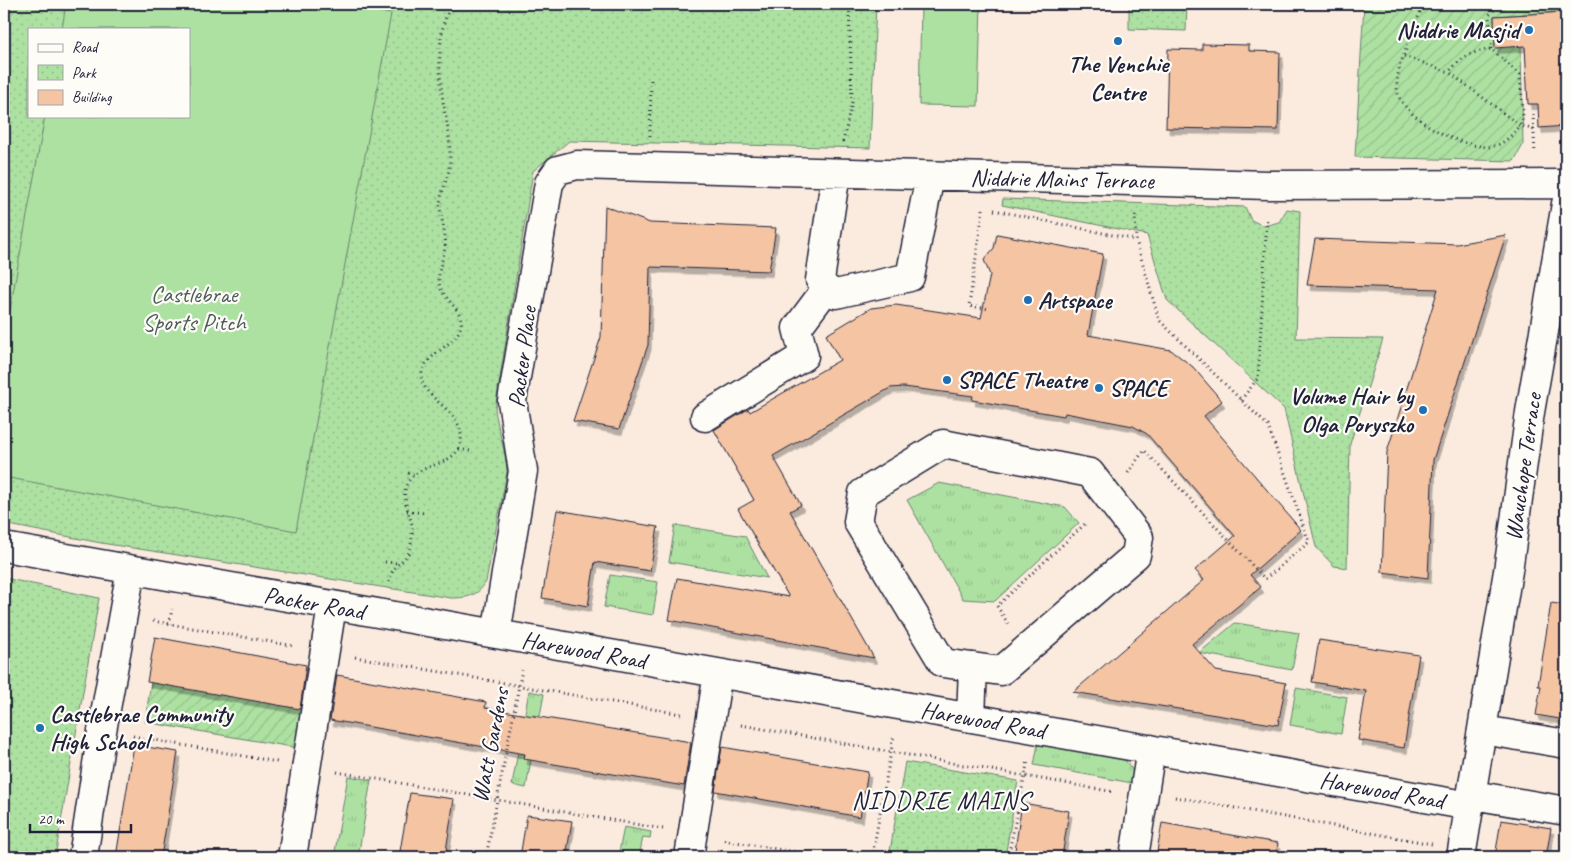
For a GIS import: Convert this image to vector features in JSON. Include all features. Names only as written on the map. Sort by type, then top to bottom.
[{"type":"street","name":"Niddrie Mains Terrace","points":[[558,170],[577,165],[1268,185],[1536,185],[1566,193]]},
{"type":"street","name":"Packer Place","points":[[496,634],[523,471],[512,401],[550,183],[558,170]]},
{"type":"street","points":[[836,173],[820,280],[826,289],[836,294],[910,277],[930,176]]},
{"type":"street","name":"Wauchope Terrace","points":[[1462,853],[1483,730],[1530,412],[1556,322],[1566,193]]},
{"type":"street","points":[[705,417],[804,356],[797,328],[826,289]]},
{"type":"street","points":[[943,444],[1090,473],[1110,499],[1139,537],[1136,555],[1002,671],[943,663],[858,522],[863,493],[943,444]]},
{"type":"street","points":[[4,546],[131,570],[102,731],[83,857]]},
{"type":"street","name":"Packer Road","points":[[131,570],[496,634]]},
{"type":"street","points":[[292,857],[332,606]]},
{"type":"street","name":"Harewood Road","points":[[496,634],[1151,749],[1471,800],[1566,811]]},
{"type":"street","points":[[970,718],[973,667]]},
{"type":"street","points":[[691,846],[718,673]]},
{"type":"street","points":[[1483,730],[1566,744]]},
{"type":"street","points":[[1134,857],[1151,749]]},
{"type":"path","points":[[384,615],[390,578],[397,564],[409,551],[413,531],[404,493],[408,482],[414,474],[450,458],[459,449],[462,438],[458,424],[445,405],[424,390],[421,379],[423,368],[454,338],[461,326],[461,317],[443,292],[439,282],[446,246],[440,208],[441,194],[449,172],[449,136],[443,105],[440,66],[442,27],[453,4]]},
{"type":"path","points":[[836,173],[852,102],[849,4]]},
{"type":"path","points":[[1426,4],[1404,56],[1397,78],[1398,93],[1405,107],[1433,129],[1468,144],[1494,146],[1509,138],[1523,119],[1520,75],[1491,49],[1489,15],[1500,4]]},
{"type":"path","points":[[1491,4],[1494,8]]},
{"type":"path","points":[[1449,72],[1462,57],[1476,51],[1491,49]]},
{"type":"path","points":[[1404,56],[1449,72],[1519,125],[1534,130]]},
{"type":"path","points":[[649,167],[651,76]]},
{"type":"path","points":[[1533,114],[1536,185]]},
{"type":"path","points":[[1018,658],[1017,638],[997,606],[1110,499],[1144,450],[1264,579],[1309,542],[1268,426],[1159,320],[1136,240],[1135,181]]},
{"type":"path","points":[[1241,400],[1258,378],[1268,185]]},
{"type":"path","points":[[974,206],[1136,240]]},
{"type":"path","points":[[984,208],[969,306],[990,309]]},
{"type":"path","points":[[459,449],[470,451]]},
{"type":"path","points":[[412,470],[414,474]]},
{"type":"path","points":[[408,473],[414,474]]},
{"type":"path","points":[[407,511],[425,513]]},
{"type":"path","points":[[385,562],[397,564]]},
{"type":"path","points":[[123,616],[1024,776],[1144,795],[1462,853]]},
{"type":"path","name":"Watt Gardens","points":[[486,857],[528,640]]},
{"type":"path","points":[[872,857],[899,705]]},
{"type":"path","points":[[1008,857],[1034,729]]},
{"type":"path","points":[[102,731],[497,800],[691,846],[824,857]]},
{"type":"green space","name":"Castlebrae Sports Pitch","points":[[4,4],[876,4],[870,148],[569,141],[533,171],[495,409],[507,472],[486,582],[476,593],[468,597],[451,598],[101,543],[4,524]]},
{"type":"green space","name":"Castlebrae Sports Pitch","points":[[66,4],[336,4],[391,14],[296,531],[4,477],[4,343],[45,118],[190,118],[190,28],[62,28]]},
{"type":"green space","points":[[921,4],[981,4],[978,106],[919,105]]},
{"type":"green space","points":[[1129,4],[1187,4],[1186,31],[1129,29]]},
{"type":"green space","points":[[1364,4],[1557,4],[1558,12],[1494,16],[1495,47],[1521,46],[1523,145],[1514,161],[1355,157]]},
{"type":"green space","points":[[1003,199],[1245,207],[1251,220],[1264,226],[1279,222],[1287,209],[1300,211],[1296,338],[1383,339],[1350,444],[1347,568],[1334,566],[1316,547],[1284,409],[1167,300],[1147,235],[1002,205]]},
{"type":"green space","points":[[939,483],[1065,507],[1079,523],[995,601],[963,599],[907,500]]},
{"type":"green space","points":[[675,525],[745,536],[767,578],[669,562]]},
{"type":"green space","points":[[610,575],[658,582],[653,615],[604,607]]},
{"type":"green space","name":"Castlebrae Community High School","points":[[4,578],[99,598],[55,857],[4,857]]},
{"type":"green space","points":[[1235,623],[1299,633],[1292,670],[1199,653]]},
{"type":"green space","points":[[151,682],[304,709],[298,748],[145,722]]},
{"type":"green space","points":[[1296,688],[1347,697],[1341,734],[1290,725]]},
{"type":"green space","points":[[529,691],[544,694],[540,716],[532,715],[524,758],[531,760],[526,788],[512,785]]},
{"type":"green space","points":[[1038,744],[1125,760],[1143,785],[1034,765]]},
{"type":"green space","points":[[905,762],[1018,781],[1005,857],[889,857]]},
{"type":"green space","points":[[348,776],[371,780],[358,857],[334,857]]},
{"type":"green space","points":[[624,827],[651,832],[650,838],[643,837],[639,857],[618,857]]},
{"type":"building","points":[[1566,12],[1566,126],[1539,128],[1538,104],[1528,104],[1525,46],[1495,48],[1494,16]]},
{"type":"building","points":[[1202,44],[1249,45],[1249,51],[1280,52],[1278,130],[1166,128],[1168,49],[1202,50]]},
{"type":"building","points":[[605,206],[650,223],[776,228],[769,271],[650,267],[648,345],[619,429],[573,421],[601,337]]},
{"type":"building","points":[[997,234],[1103,254],[1088,335],[1171,350],[1193,367],[1222,401],[1204,416],[1301,530],[1250,575],[1261,587],[1192,644],[1216,671],[1286,683],[1278,725],[1073,692],[1204,580],[1195,570],[1235,536],[1147,434],[1133,426],[1065,413],[1064,416],[972,400],[973,396],[904,387],[890,388],[773,456],[801,505],[790,511],[874,658],[669,620],[677,578],[789,597],[738,509],[754,500],[714,430],[748,409],[750,412],[840,360],[826,335],[871,308],[896,305],[981,318],[990,275],[984,260],[994,248]]},
{"type":"building","points":[[1506,235],[1433,460],[1428,578],[1382,572],[1387,452],[1438,289],[1307,285],[1315,239],[1457,244]]},
{"type":"building","points":[[557,510],[658,527],[650,571],[595,562],[588,606],[542,598]]},
{"type":"building","points":[[1551,603],[1566,605],[1566,720],[1536,715],[1541,686],[1538,686]]},
{"type":"building","points":[[155,637],[306,665],[300,709],[147,682]]},
{"type":"building","points":[[1319,640],[1419,655],[1404,748],[1358,740],[1366,691],[1312,682]]},
{"type":"building","points":[[337,675],[486,702],[485,708],[691,742],[684,786],[524,759],[525,754],[330,720]]},
{"type":"building","points":[[134,745],[178,752],[161,857],[116,857]]},
{"type":"building","points":[[722,747],[868,772],[860,817],[715,791]]},
{"type":"building","points":[[410,793],[454,799],[445,857],[399,857]]},
{"type":"building","points":[[1022,803],[1069,811],[1062,857],[1014,857]]},
{"type":"building","points":[[527,815],[572,821],[566,857],[520,857]]},
{"type":"building","points":[[1501,820],[1551,828],[1546,857],[1495,857]]},
{"type":"building","points":[[1162,823],[1278,843],[1276,857],[1156,857]]},
{"type":"place","name":"Niddrie Masjid","points":[[1529,30]]},
{"type":"place","name":"The Venchie Centre","points":[[1118,41]]},
{"type":"place","name":"Artspace","points":[[1028,300]]},
{"type":"place","name":"SPACE Theatre","points":[[947,380]]},
{"type":"place","name":"SPACE","points":[[1099,388]]},
{"type":"place","name":"Volume Hair by Olga Poryszko","points":[[1423,410]]},
{"type":"place","name":"Castlebrae Community High School","points":[[40,728]]},
{"type":"district","name":"NIDDRIE MAINS","points":[[941,800]]}]
